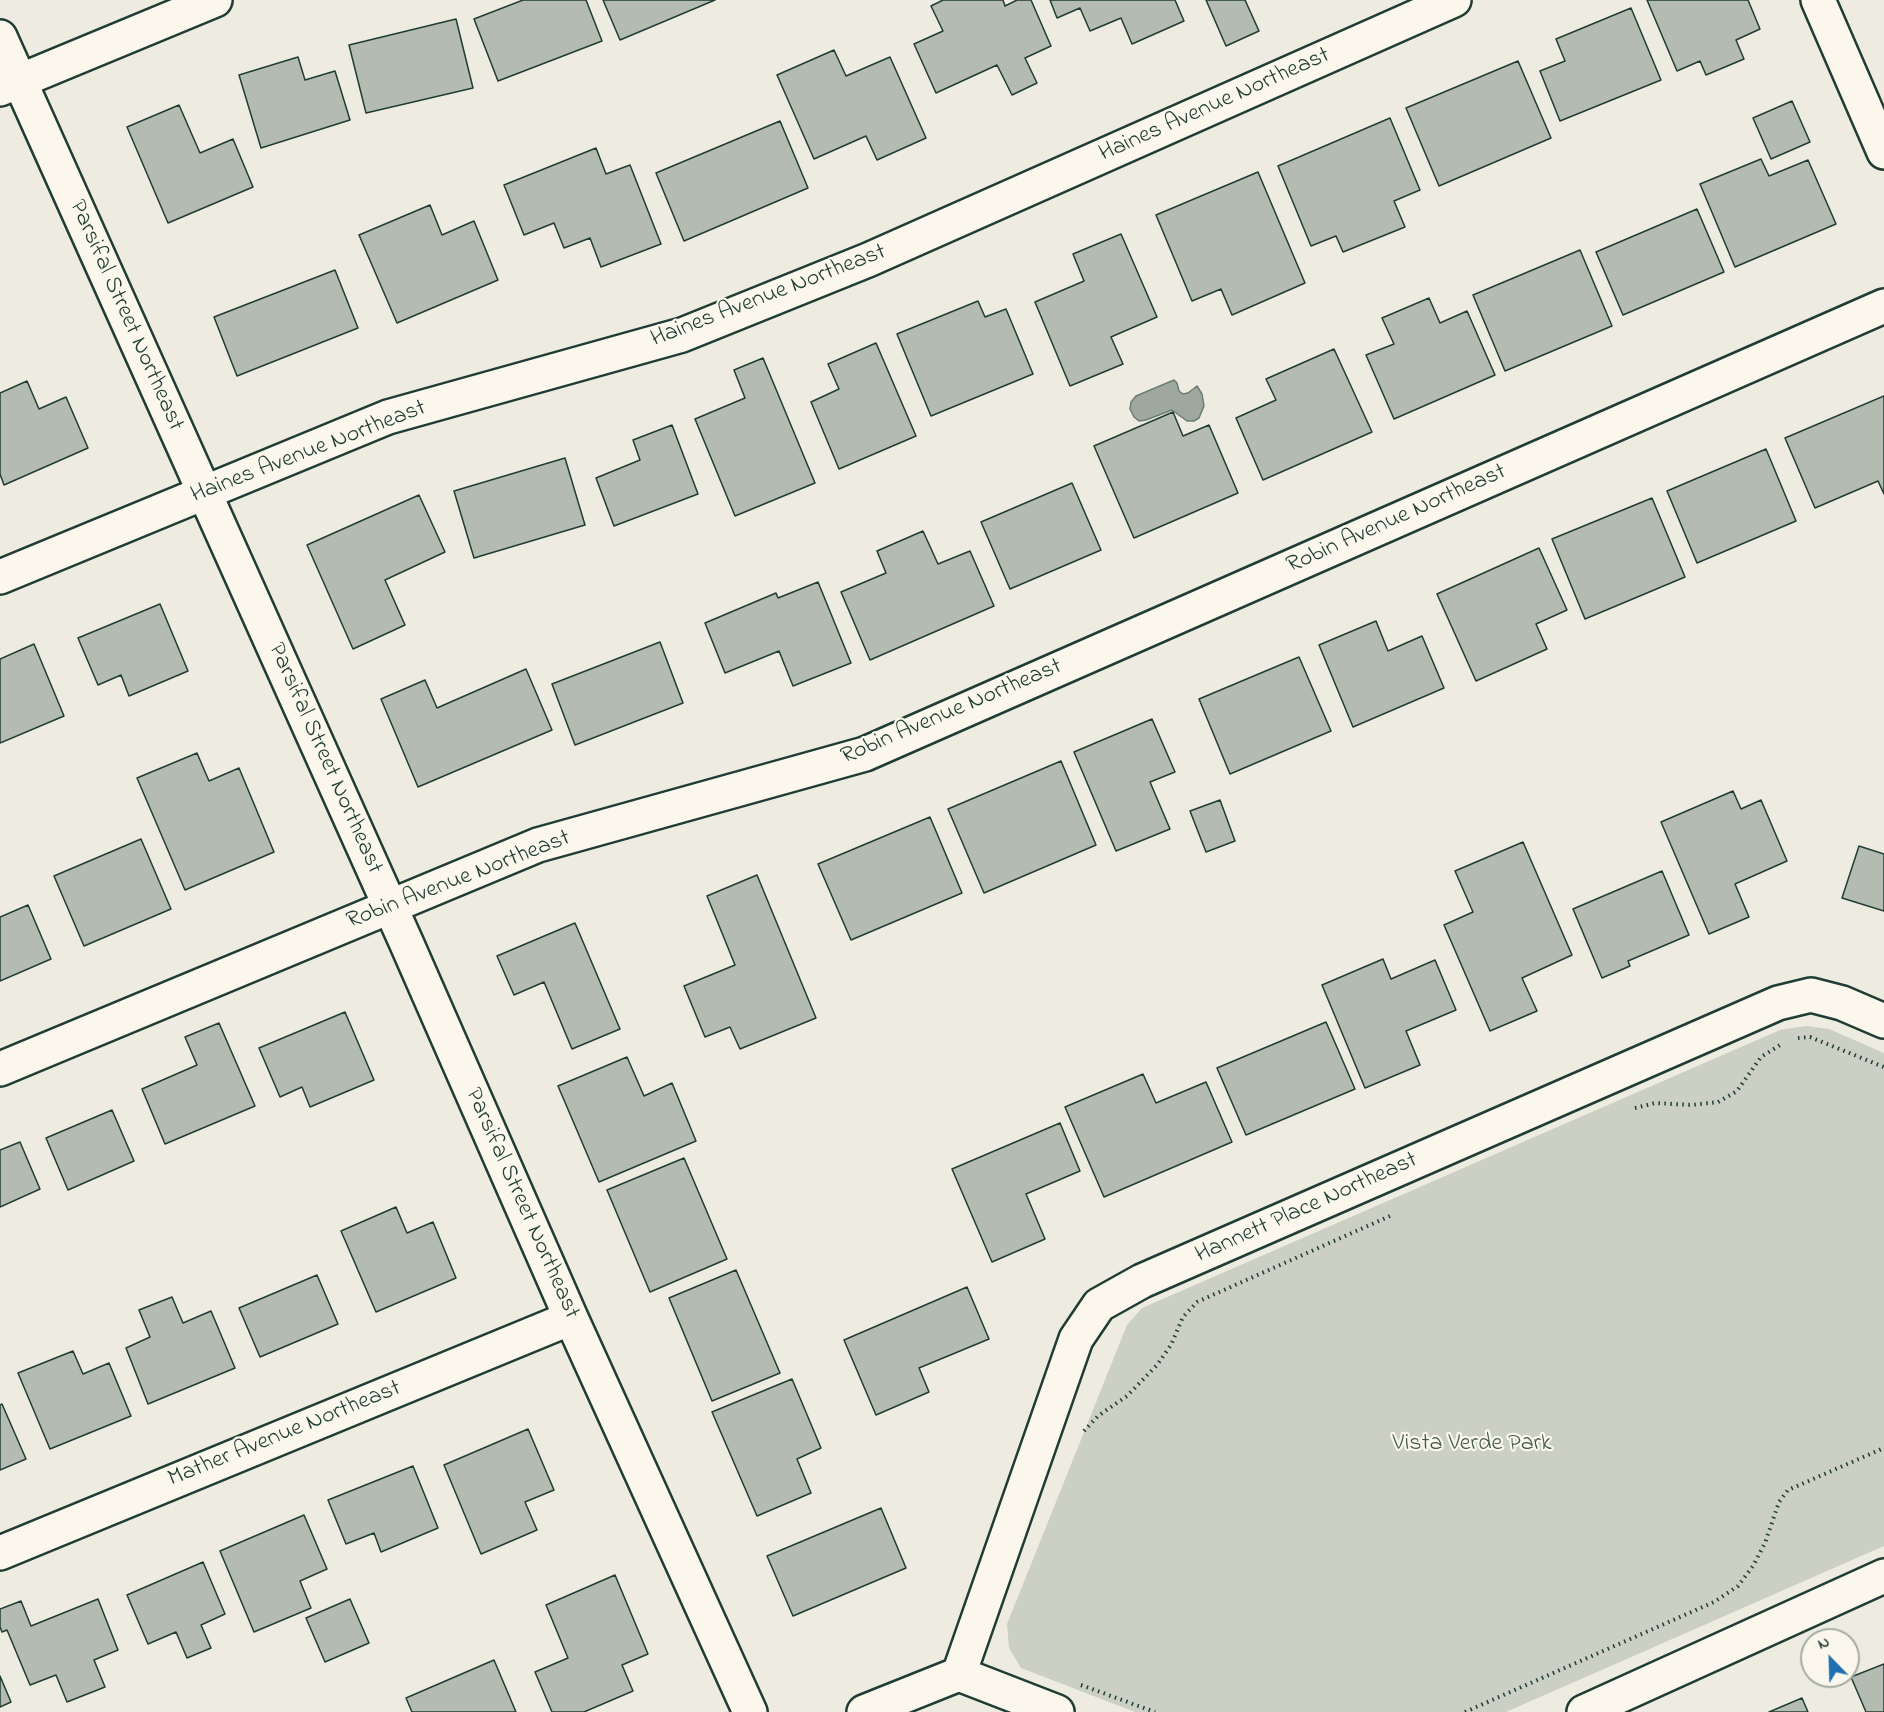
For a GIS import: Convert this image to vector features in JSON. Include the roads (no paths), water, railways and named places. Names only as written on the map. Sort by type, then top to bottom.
[{"type":"street","points":[[10,85],[215,0]]},
{"type":"street","name":"Haines Avenue Northeast","points":[[0,577],[388,417],[682,335],[868,260],[1454,0]]},
{"type":"street","points":[[1818,0],[1884,152]]},
{"type":"street","name":"Parsifal Street Northeast","points":[[0,37],[10,85],[204,493],[391,907],[571,1318],[750,1712]]},
{"type":"street","name":"Robin Avenue Northeast","points":[[0,1069],[538,845],[865,754],[1884,306]]},
{"type":"street","name":"Hannett Place Northeast","points":[[959,1674],[1076,1339],[1099,1305],[1142,1281],[1778,1003],[1811,995],[1842,1003],[1884,1021]]},
{"type":"street","name":"Mather Avenue Northeast","points":[[0,1553],[571,1318]]},
{"type":"street","points":[[1584,1712],[1884,1576]]},
{"type":"street","points":[[864,1712],[959,1674],[1057,1712]]},
{"type":"park label","name":"Vista Verde Park","points":[[1472,1445]]}]
